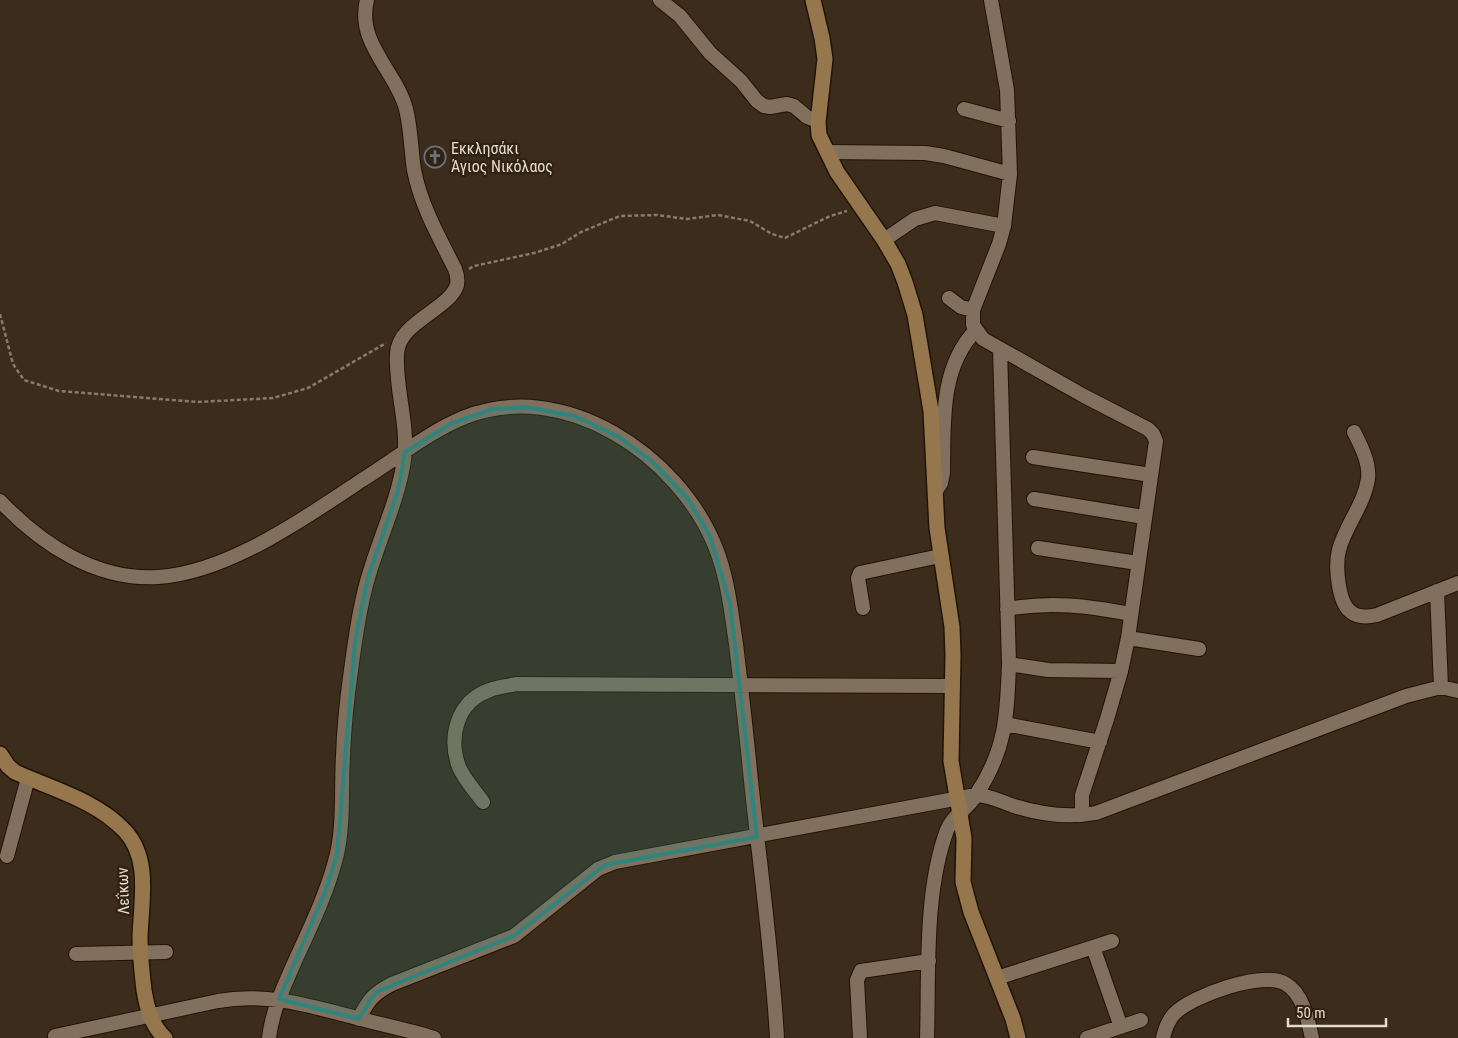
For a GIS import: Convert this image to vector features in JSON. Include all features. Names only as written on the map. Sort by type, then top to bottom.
[{"type":"street","points":[[269,1038],[272,1020],[279,999],[325,892],[337,854],[341,826],[344,739],[355,642],[368,577],[398,490],[405,452],[396,359],[398,346],[402,337],[412,327],[452,294],[458,278],[429,219],[420,192],[414,170],[406,109],[401,96],[370,40],[365,23],[367,0]]},
{"type":"street","points":[[660,0],[680,16],[710,53],[742,81],[757,101],[764,106],[770,107],[787,104],[794,106],[807,117],[818,121]]},
{"type":"street","points":[[813,0],[822,38],[824,59],[818,121],[819,135],[837,172],[884,240],[901,270],[915,315],[930,411],[940,556],[952,627],[953,686],[950,761],[964,838],[962,869],[964,891],[1014,1019],[1018,1038]]},
{"type":"street","points":[[991,0],[1007,90],[1010,174],[1004,226],[999,244],[973,310],[972,319],[976,330],[983,339],[1000,349],[1148,429],[1153,434],[1156,442],[1128,638],[1121,671],[1082,795],[1082,815]]},
{"type":"street","points":[[964,108],[1009,121]]},
{"type":"street","points":[[827,152],[934,154],[1010,174]]},
{"type":"street","points":[[884,240],[915,219],[935,213],[1004,226]]},
{"type":"street","points":[[949,298],[961,307],[973,310]]},
{"type":"street","points":[[935,492],[944,473],[944,413],[949,382],[960,350],[976,330]]},
{"type":"street","points":[[976,796],[998,752],[1005,724],[1010,664],[1000,349]]},
{"type":"street","points":[[0,501],[39,538],[59,551],[90,566],[111,572],[131,576],[156,577],[199,569],[223,561],[264,540],[439,430],[467,416],[493,409],[510,407],[545,409],[575,416],[604,428],[631,445],[663,470],[696,510],[710,536],[727,583],[741,684],[776,1013],[777,1038]]},
{"type":"street","points":[[1354,432],[1366,460],[1368,480],[1338,554],[1340,586],[1347,609],[1354,614],[1371,616],[1392,610],[1458,583]]},
{"type":"street","points":[[1033,457],[1151,475]]},
{"type":"street","points":[[1034,499],[1144,517]]},
{"type":"street","points":[[1038,548],[1138,563]]},
{"type":"street","points":[[863,608],[858,578],[860,573],[940,556]]},
{"type":"street","points":[[1437,591],[1441,686]]},
{"type":"street","points":[[1007,609],[1068,604],[1131,614]]},
{"type":"street","points":[[1128,638],[1199,648]]},
{"type":"street","points":[[1010,664],[1048,670],[1121,671]]},
{"type":"street","points":[[483,802],[460,768],[455,750],[454,732],[456,722],[464,709],[473,699],[489,690],[516,684],[953,686]]},
{"type":"street","points":[[359,1019],[366,1004],[376,992],[514,936],[598,869],[614,862],[958,805],[982,795],[1036,811],[1069,816],[1096,813],[1406,696],[1441,686],[1458,691]]},
{"type":"street","points":[[1005,724],[1100,742]]},
{"type":"street","name":"Λεΐκων","points":[[1,757],[15,772],[52,787],[94,808],[119,826],[133,842],[142,874],[140,952],[145,994],[150,1015],[156,1027],[165,1038]]},
{"type":"street","points":[[7,856],[28,778]]},
{"type":"street","points":[[928,1038],[931,906],[936,874],[948,830],[958,805]]},
{"type":"street","points":[[997,978],[1112,941]]},
{"type":"street","points":[[1093,947],[1120,1027]]},
{"type":"street","points":[[76,954],[166,952]]},
{"type":"street","points":[[860,1038],[857,980],[861,971],[929,961]]},
{"type":"street","points":[[1163,1038],[1166,1027],[1174,1014],[1188,1004],[1224,988],[1251,981],[1270,979],[1286,984],[1296,995],[1307,1015],[1312,1038]]},
{"type":"street","points":[[55,1036],[237,998],[279,999],[434,1038]]},
{"type":"street","points":[[1088,1038],[1141,1020]]},
{"type":"path","points":[[458,278],[474,266],[534,253],[562,244],[581,232],[620,216],[658,215],[687,218],[718,215],[750,221],[772,234],[785,238],[830,216],[860,207]]},
{"type":"path","points":[[0,314],[13,364],[24,380],[59,391],[198,402],[273,398],[308,388],[382,344],[402,337]]},
{"type":"highlighted area","points":[[526,407],[575,416],[619,437],[653,462],[689,500],[710,536],[730,603],[757,837],[605,865],[514,936],[376,992],[359,1019],[279,999],[325,892],[337,854],[355,642],[368,577],[398,490],[405,452],[452,423],[493,409]]},
{"type":"place","name":"Εκκλησάκι Άγιος Νικόλαος","points":[[435,157]]}]
